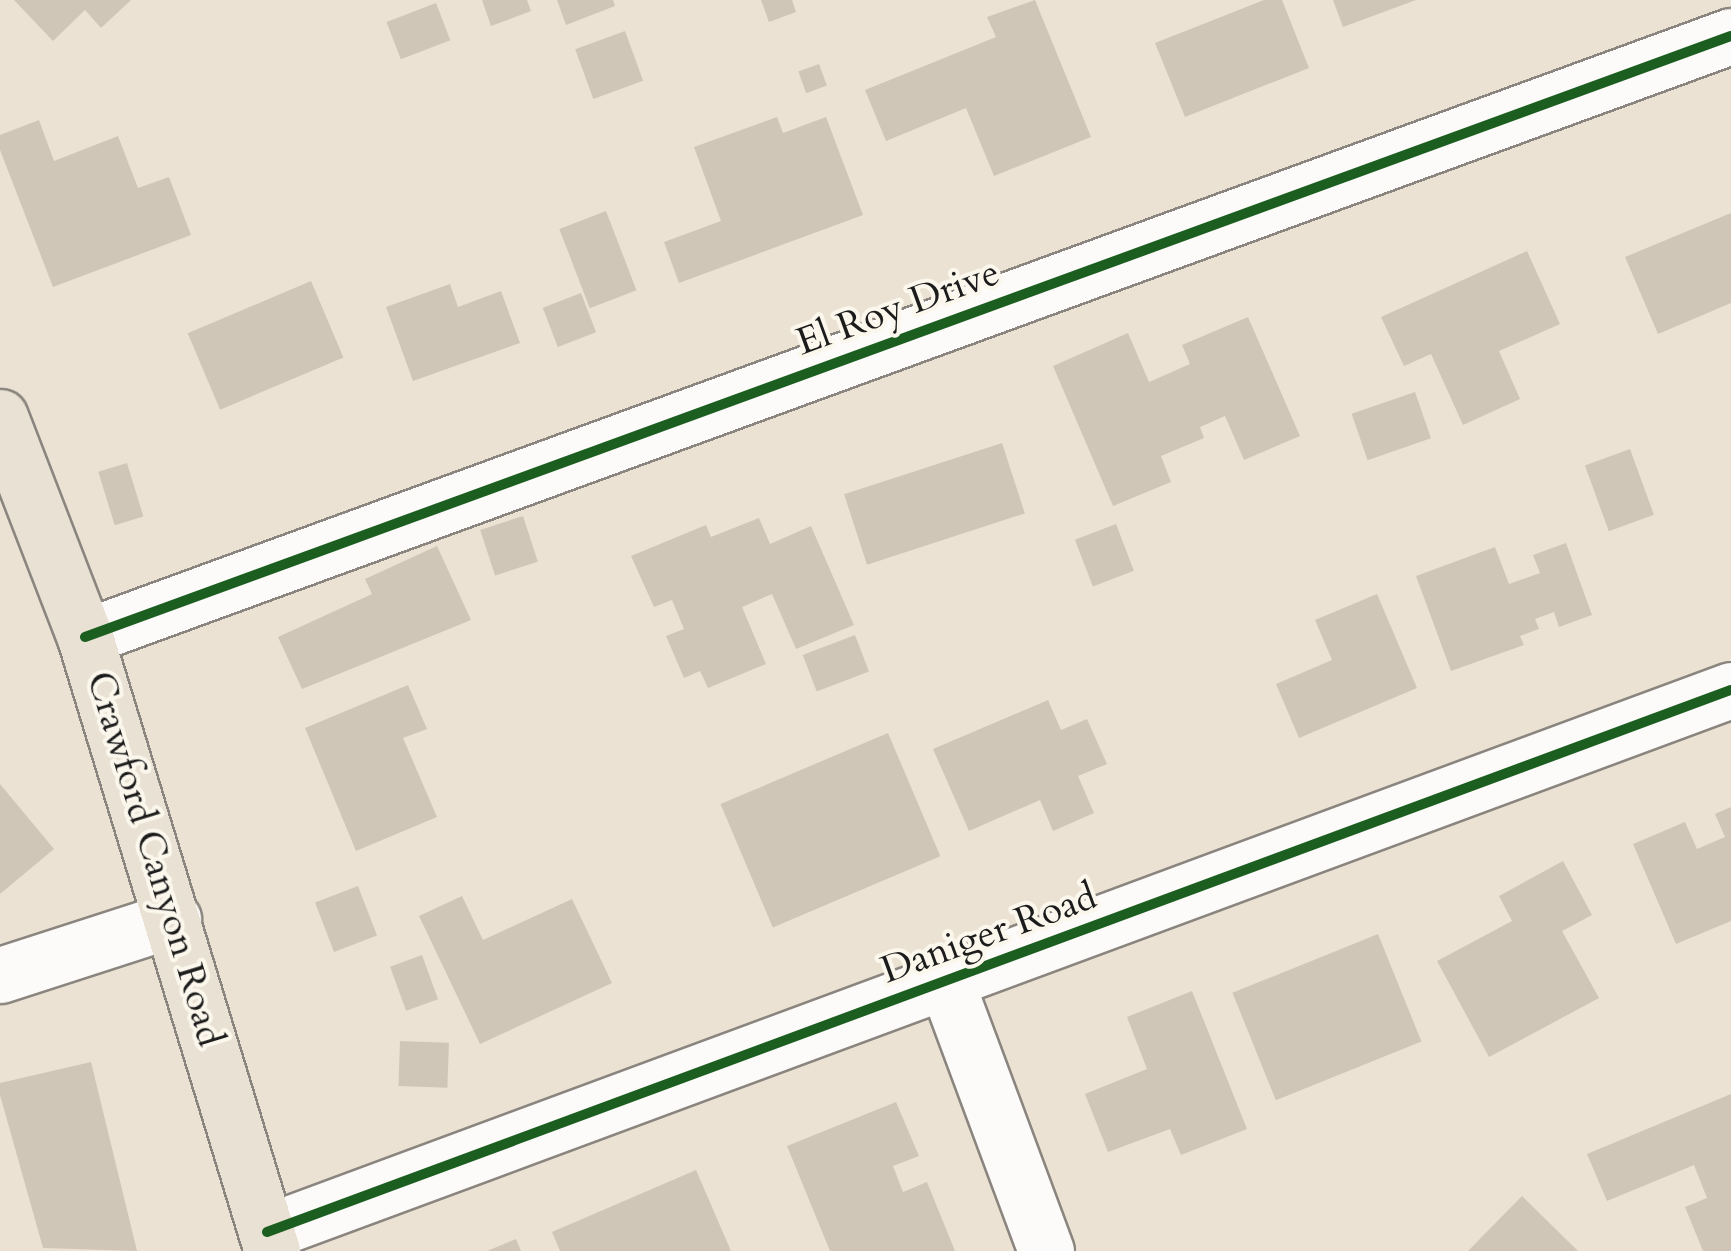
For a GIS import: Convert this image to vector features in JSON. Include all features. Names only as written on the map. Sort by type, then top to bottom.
[{"type":"main road","name":"Crawford Canyon Road","points":[[0,417],[85,637],[269,1242]]},
{"type":"street","name":"El Roy Drive","points":[[85,637],[1731,36]]},
{"type":"street","name":"Daniger Road","points":[[269,1242],[946,982],[1731,690]]},
{"type":"street","points":[[0,975],[173,918]]},
{"type":"street","points":[[946,982],[1046,1251]]},
{"type":"building","points":[[14,0],[131,0],[101,28],[85,10],[53,41]]},
{"type":"building","points":[[482,0],[527,0],[531,11],[491,26]]},
{"type":"building","points":[[557,0],[613,0],[615,6],[566,25]]},
{"type":"building","points":[[761,0],[792,0],[796,12],[769,22]]},
{"type":"building","points":[[1035,0],[1091,137],[994,176],[966,108],[886,141],[865,90],[996,37],[987,17]]},
{"type":"building","points":[[1264,0],[1282,0],[1309,68],[1185,117],[1155,43]]},
{"type":"building","points":[[1333,0],[1416,0],[1343,27]]},
{"type":"building","points":[[436,3],[450,40],[401,59],[387,22]]},
{"type":"building","points":[[625,31],[643,81],[593,99],[575,49]]},
{"type":"building","points":[[819,64],[827,86],[806,93],[798,72]]},
{"type":"building","points":[[777,117],[783,133],[826,117],[863,215],[679,283],[664,242],[721,221],[694,147]]},
{"type":"building","points":[[39,120],[54,161],[118,136],[138,188],[169,177],[191,235],[53,287],[0,150],[0,135]]},
{"type":"building","points":[[606,211],[636,290],[590,308],[559,229]]},
{"type":"building","points":[[1731,213],[1731,303],[1658,334],[1625,257]]},
{"type":"building","points":[[1527,251],[1560,324],[1499,351],[1520,399],[1463,425],[1431,354],[1404,366],[1381,317]]},
{"type":"building","points":[[311,281],[343,357],[220,410],[188,333]]},
{"type":"building","points":[[450,284],[458,307],[501,291],[520,343],[413,381],[386,307]]},
{"type":"building","points":[[581,293],[596,332],[558,347],[543,308]]},
{"type":"building","points":[[1248,317],[1300,436],[1244,460],[1225,416],[1200,427],[1204,438],[1161,456],[1171,482],[1113,506],[1053,366],[1128,333],[1149,382],[1190,364],[1182,345]]},
{"type":"building","points":[[1415,392],[1431,438],[1368,460],[1352,414]]},
{"type":"building","points":[[1002,443],[1025,513],[867,565],[844,494]]},
{"type":"building","points":[[1630,449],[1654,515],[1609,531],[1585,465]]},
{"type":"building","points":[[127,463],[143,517],[115,525],[98,472]]},
{"type":"building","points":[[523,516],[538,562],[495,576],[480,530]]},
{"type":"building","points":[[759,518],[770,544],[811,526],[854,625],[796,649],[772,594],[742,607],[766,664],[708,688],[700,671],[684,678],[666,636],[684,629],[672,600],[654,607],[631,556],[706,525],[711,537]]},
{"type":"building","points":[[1116,524],[1134,571],[1093,586],[1075,540]]},
{"type":"building","points":[[1566,543],[1592,615],[1559,627],[1554,612],[1535,619],[1539,629],[1520,636],[1524,645],[1451,671],[1416,576],[1495,547],[1509,584],[1540,573],[1533,555]]},
{"type":"building","points":[[437,546],[471,620],[302,689],[278,637],[372,594],[365,579]]},
{"type":"building","points":[[1377,594],[1417,688],[1299,738],[1276,684],[1332,660],[1315,620]]},
{"type":"building","points":[[855,635],[869,671],[817,691],[803,655]]},
{"type":"building","points":[[408,685],[427,729],[403,738],[437,817],[356,851],[305,728]]},
{"type":"building","points":[[1048,700],[1061,730],[1087,719],[1107,764],[1078,776],[1094,813],[1053,831],[1040,800],[969,831],[933,749]]},
{"type":"building","points":[[888,733],[940,856],[773,927],[720,804]]},
{"type":"building","points":[[0,784],[54,849],[0,894]]},
{"type":"building","points":[[1731,807],[1731,921],[1676,944],[1633,844],[1685,822],[1697,849],[1725,837],[1715,814]]},
{"type":"building","points":[[1563,861],[1592,915],[1562,931],[1599,998],[1489,1057],[1437,961],[1512,921],[1499,896]]},
{"type":"building","points":[[358,886],[377,935],[334,952],[315,902]]},
{"type":"building","points":[[462,896],[483,940],[572,899],[612,983],[480,1044],[419,916]]},
{"type":"building","points":[[1378,934],[1421,1042],[1276,1100],[1232,993]]},
{"type":"building","points":[[422,955],[438,999],[406,1011],[390,967]]},
{"type":"building","points":[[1192,991],[1247,1129],[1181,1155],[1170,1129],[1108,1152],[1085,1094],[1147,1069],[1127,1017]]},
{"type":"building","points":[[400,1041],[449,1043],[447,1088],[398,1086]]},
{"type":"building","points":[[91,1062],[137,1251],[43,1248],[0,1095],[0,1083]]},
{"type":"building","points":[[1731,1094],[1731,1251],[1703,1251],[1685,1207],[1707,1198],[1694,1165],[1607,1201],[1587,1154]]},
{"type":"building","points":[[896,1102],[919,1156],[893,1166],[903,1192],[927,1182],[955,1251],[830,1251],[787,1146]]},
{"type":"building","points":[[696,1170],[731,1251],[560,1251],[552,1232]]},
{"type":"building","points":[[1522,1196],[1578,1251],[1468,1251]]},
{"type":"building","points":[[516,1239],[521,1251],[487,1251]]},
{"type":"cycle path","points":[[85,637],[1731,36]]},
{"type":"cycle path","points":[[267,1232],[1731,690]]}]
